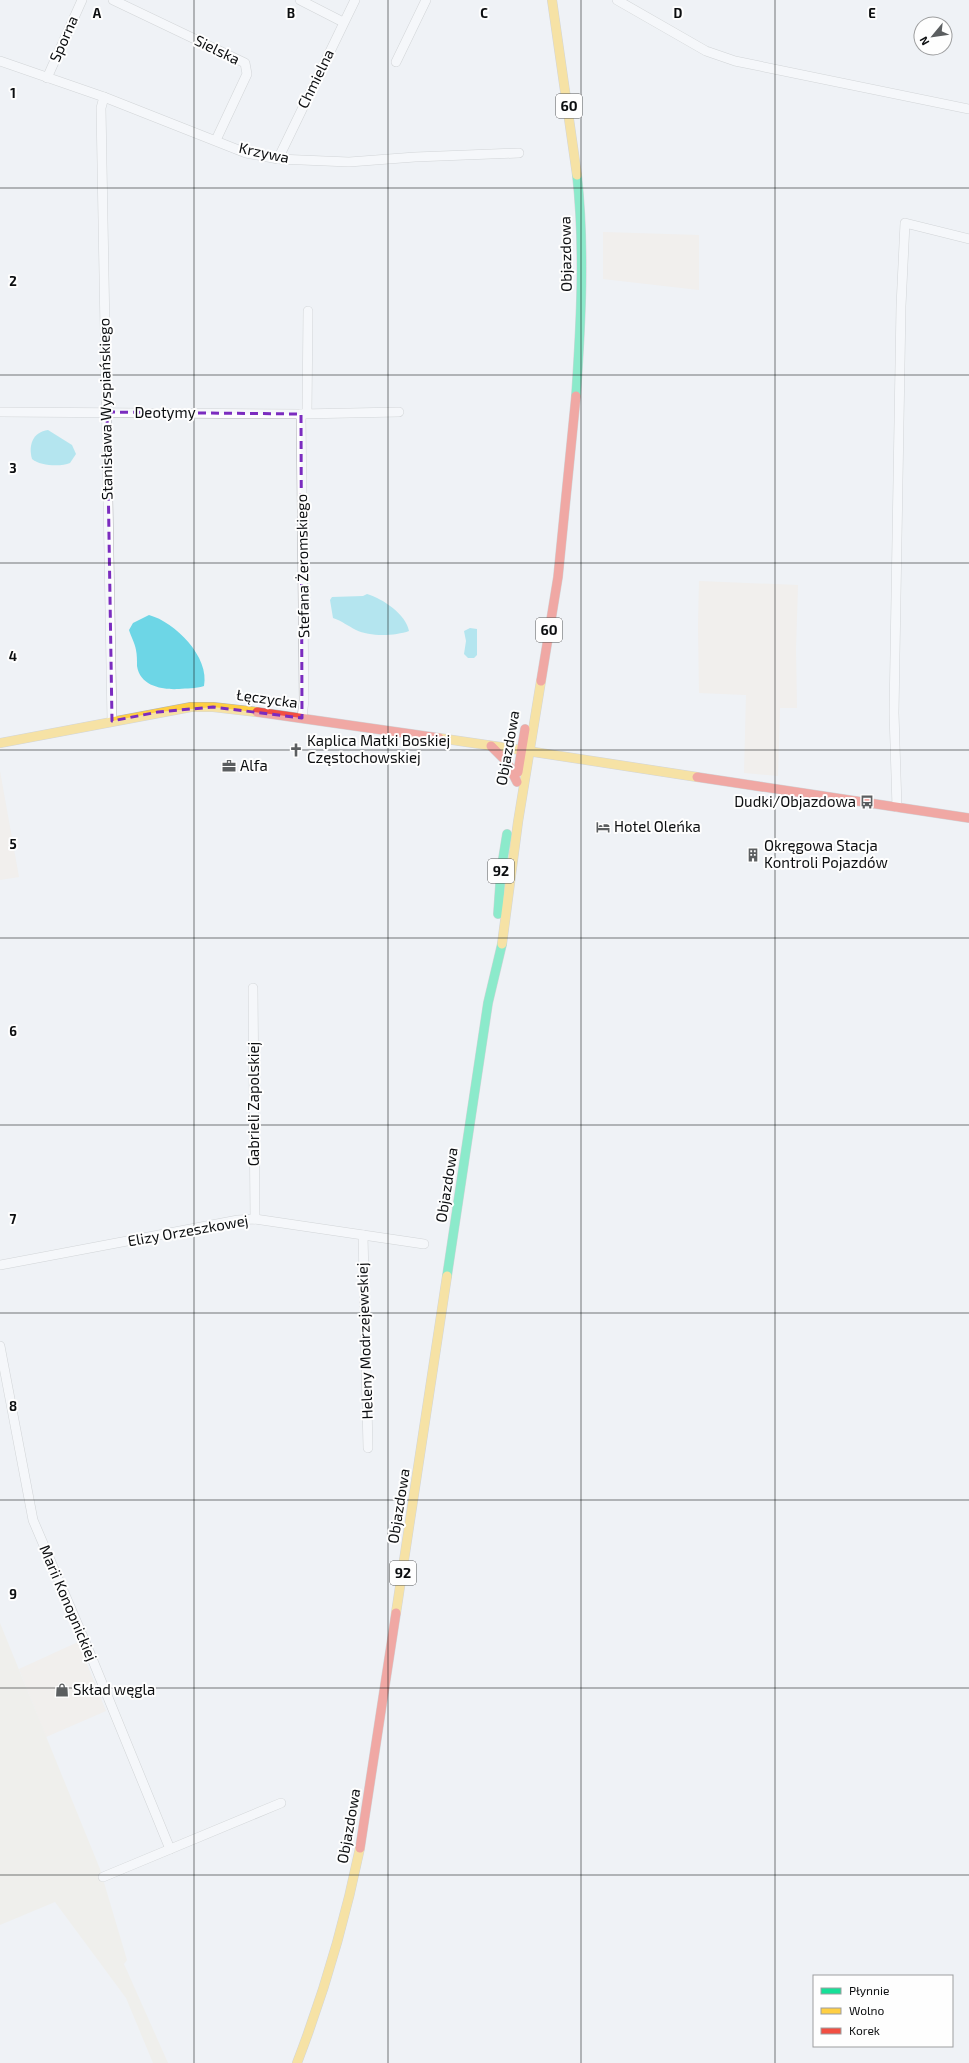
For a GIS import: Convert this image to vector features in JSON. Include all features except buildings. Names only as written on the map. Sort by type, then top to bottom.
[{"type":"main road","name":"Objazdowa","points":[[298,2063],[319,2005],[340,1933],[365,1823],[491,994],[503,936],[518,822],[531,752],[558,577],[575,410],[580,336],[581,254],[573,138],[552,0]]},
{"type":"main road","name":"Objazdowa","points":[[491,994],[491,967],[501,871],[517,782],[558,522],[564,509]]},
{"type":"main road","name":"Łęczycka","points":[[0,743],[191,707],[231,708],[490,745],[969,818]]},
{"type":"main road","points":[[490,745],[507,760],[517,782]]},
{"type":"street","name":"Sporna","points":[[46,78],[82,0]]},
{"type":"street","name":"Sielska","points":[[113,0],[245,63],[247,74],[216,140]]},
{"type":"street","points":[[300,0],[343,22]]},
{"type":"street","name":"Chmielna","points":[[278,159],[343,22],[355,0]]},
{"type":"street","points":[[396,62],[426,0]]},
{"type":"street","points":[[617,0],[706,51],[735,61],[969,109]]},
{"type":"street","name":"Krzywa","points":[[0,61],[104,97],[246,153],[278,159],[349,162],[519,153]]},
{"type":"street","name":"Stanisława Wyspiańskiego","points":[[104,97],[101,108],[112,721]]},
{"type":"street","points":[[897,807],[895,690],[901,306],[905,223],[969,239]]},
{"type":"street","points":[[304,414],[308,311]]},
{"type":"street","name":"Deotymy","points":[[0,412],[304,414],[399,412]]},
{"type":"street","name":"Stefana Żeromskiego","points":[[302,718],[304,700],[304,414]]},
{"type":"street","name":"Gabrieli Zapolskiej","points":[[253,988],[255,1219]]},
{"type":"street","name":"Elizy Orzeszkowej","points":[[0,1265],[238,1220],[255,1219],[424,1244]]},
{"type":"street","name":"Heleny Modrzejewskiej","points":[[362,1235],[368,1448]]},
{"type":"street","name":"Marii Konopnickiej","points":[[0,1346],[33,1520],[89,1651],[170,1849]]},
{"type":"street","points":[[104,1878],[281,1803]]},
{"type":"highlighted area","points":[[107,412],[301,414],[302,718],[213,707],[158,712],[112,721]]},
{"type":"shaded area","points":[[603,232],[699,235],[699,290],[603,279]]},
{"type":"shaded area","points":[[699,581],[798,585],[796,649],[797,708],[780,708],[778,776],[744,773],[746,695],[699,693]]},
{"type":"shaded area","points":[[0,771],[19,877],[0,880]]},
{"type":"shaded area","points":[[0,1623],[100,1869],[127,1960],[124,1964],[168,2063],[153,2063],[126,1998],[55,1902],[0,1925]]},
{"type":"shaded area","name":"Skład węgla","points":[[78,1642],[106,1711],[46,1737],[19,1669]]},
{"type":"water","points":[[48,430],[72,445],[76,454],[70,463],[51,465],[40,463],[32,459],[31,444],[35,436]]},
{"type":"water","points":[[367,594],[387,603],[399,613],[409,631],[390,635],[368,634],[356,630],[333,618],[330,600],[332,597],[363,596]]},
{"type":"water","points":[[149,615],[169,625],[188,642],[202,664],[204,686],[197,688],[166,689],[153,685],[142,678],[137,666],[135,647],[129,630],[133,623]]},
{"type":"water","points":[[470,628],[477,629],[477,655],[474,658],[468,658],[464,654],[466,641],[464,631]]},
{"type":"traffic: fast","points":[[576,396],[581,313],[582,258],[577,175]]},
{"type":"traffic: fast","points":[[498,914],[501,871],[507,834]]},
{"type":"traffic: fast","points":[[447,1276],[488,1003],[502,944]]},
{"type":"traffic: slow","points":[[552,0],[577,175]]},
{"type":"traffic: slow","points":[[502,944],[518,822],[541,681]]},
{"type":"traffic: slow","points":[[0,743],[191,707],[213,707],[257,712]]},
{"type":"traffic: slow","points":[[439,738],[521,750]]},
{"type":"traffic: slow","points":[[521,750],[697,777]]},
{"type":"traffic: slow","points":[[396,1613],[447,1276]]},
{"type":"traffic: slow","points":[[297,2063],[333,1957],[348,1903],[360,1848]]},
{"type":"traffic: jam","points":[[541,681],[558,577],[576,396]]},
{"type":"traffic: jam","points":[[257,712],[439,738]]},
{"type":"traffic: jam","points":[[518,772],[525,729]]},
{"type":"traffic: jam","points":[[491,746],[507,762],[517,782]]},
{"type":"traffic: jam","points":[[697,777],[969,818]]},
{"type":"traffic: jam","points":[[360,1848],[396,1613]]},
{"type":"place","name":"Kaplica Matki Boskiej Częstochowskiej","points":[[296,750]]},
{"type":"place","name":"Alfa","points":[[229,766]]},
{"type":"place","name":"Dudki/Objazdowa","points":[[867,802]]},
{"type":"place","name":"Hotel Oleńka","points":[[603,827]]},
{"type":"place","name":"Okręgowa Stacja Kontroli Pojazdów","points":[[753,855]]},
{"type":"place","name":"Skład węgla","points":[[62,1690]]}]
